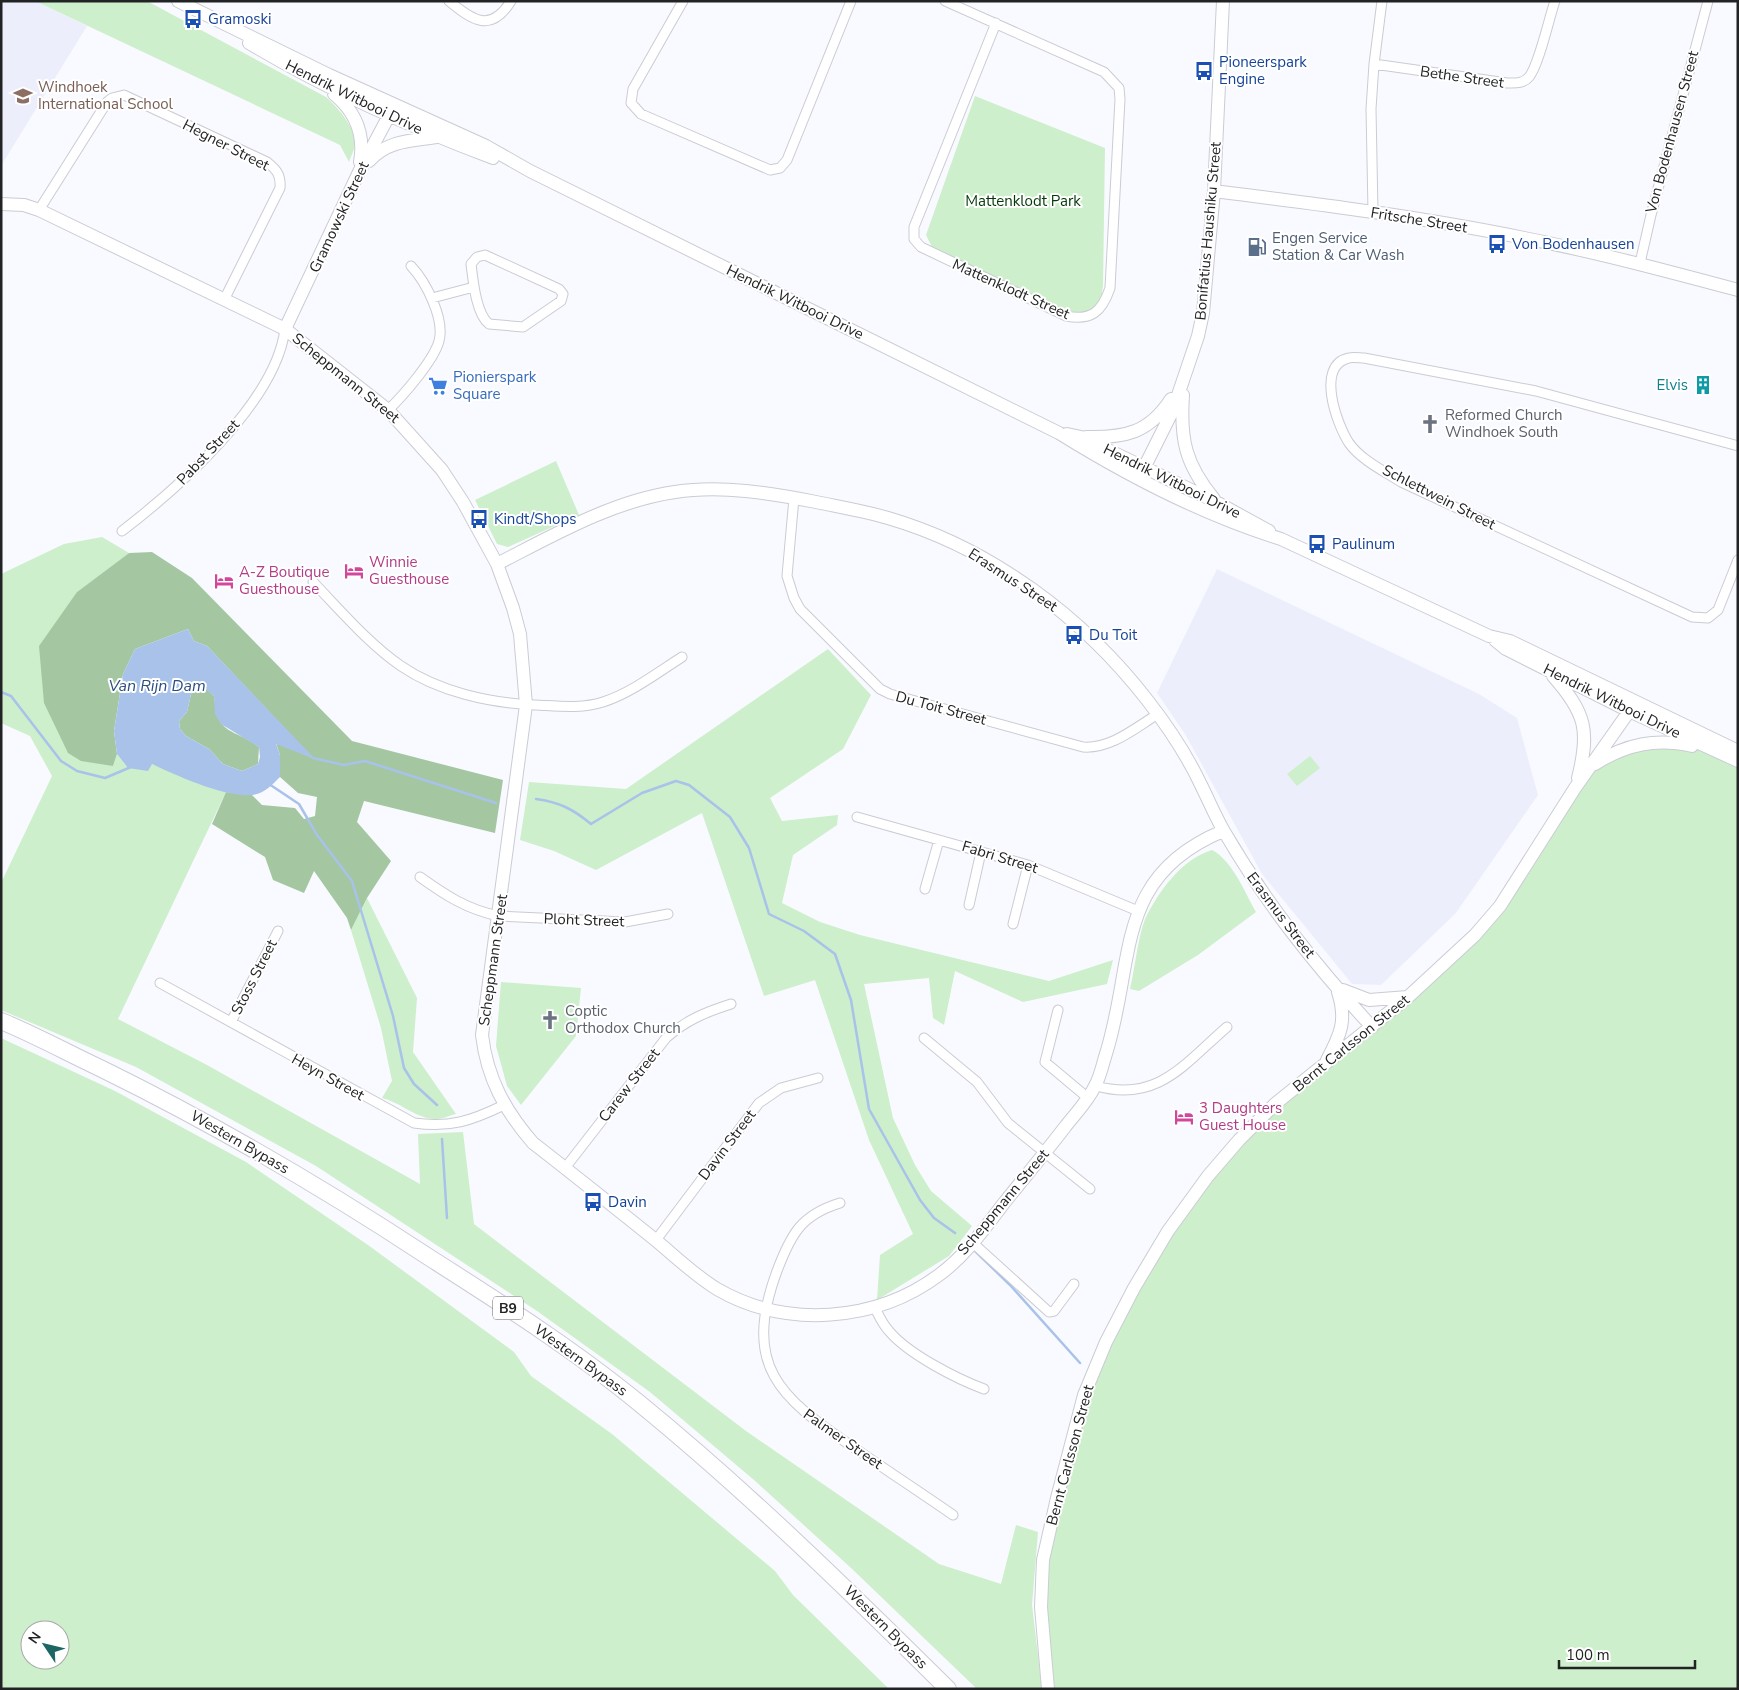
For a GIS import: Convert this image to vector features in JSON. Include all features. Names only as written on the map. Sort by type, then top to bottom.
[{"type":"highway","name":"Western Bypass","points":[[1,1021],[178,1108],[252,1148],[358,1211],[534,1325],[636,1401],[746,1494],[847,1588],[948,1689]]},
{"type":"street","points":[[449,1],[464,14],[478,21],[490,21],[505,11],[511,1]]},
{"type":"street","points":[[683,1],[633,89],[631,102],[641,114],[770,170],[780,168],[787,160],[851,1]]},
{"type":"street","name":"Mattenklodt Street","points":[[945,1],[996,23],[1104,72],[1119,88],[1110,288],[1100,309],[1086,318],[1066,316],[921,247],[914,239],[914,227],[996,23]]},
{"type":"street","name":"Bonifatius Haushiku Street","points":[[1142,473],[1173,410],[1184,380],[1202,313],[1214,191],[1223,1]]},
{"type":"street","points":[[1373,212],[1371,135],[1374,64],[1382,1]]},
{"type":"street","name":"Bethe Street","points":[[1374,64],[1506,84],[1520,83],[1529,77],[1555,1]]},
{"type":"street","name":"Von Bodenhausen Street","points":[[1640,263],[1708,1]]},
{"type":"street","name":"Hendrik Witbooi Drive","points":[[182,3],[322,84],[486,146],[530,171],[1142,473],[1250,529],[1282,540],[1490,636],[1510,641],[1714,751],[1738,761]]},
{"type":"street","name":"Hendrik Witbooi Drive","points":[[182,3],[391,110],[438,137],[530,171]]},
{"type":"street","points":[[322,84],[350,109],[362,135],[359,172]]},
{"type":"street","name":"Hegner Street","points":[[39,210],[107,102],[118,96],[124,95],[267,162],[277,171],[281,180],[280,188],[224,300]]},
{"type":"street","name":"Gramowski Street","points":[[285,329],[359,172],[391,110]]},
{"type":"street","points":[[359,172],[385,147],[410,140],[438,137]]},
{"type":"street","name":"Fritsche Street","points":[[1214,191],[1373,212],[1524,238],[1640,263],[1738,290]]},
{"type":"street","name":"Scheppmann Street","points":[[1,204],[24,205],[39,210],[285,329],[388,410],[418,441],[446,477],[497,564],[513,608],[520,634],[526,705],[482,1035],[484,1055],[504,1105],[515,1123],[533,1142],[717,1289],[766,1310],[816,1315],[848,1314],[875,1308],[919,1288],[940,1274],[974,1243],[1096,1086],[1117,1013],[1138,911],[1158,876],[1176,856],[1202,839],[1223,830]]},
{"type":"street","points":[[485,255],[559,289],[562,298],[527,325],[515,328],[489,324],[485,321],[474,286],[472,264],[477,256],[485,255]]},
{"type":"street","points":[[388,410],[408,388],[436,347],[439,329],[432,298],[422,278],[411,266]]},
{"type":"street","points":[[432,298],[474,286]]},
{"type":"street","name":"Pabst Street","points":[[122,531],[169,494],[232,430],[260,388],[282,346],[285,329]]},
{"type":"street","name":"Schlettwein Street","points":[[1738,446],[1536,390],[1364,358],[1348,358],[1336,365],[1330,381],[1332,402],[1349,443],[1360,455],[1401,482],[1692,617],[1708,618],[1718,610],[1738,560]]},
{"type":"street","points":[[1081,437],[1122,436],[1148,426],[1166,407],[1184,380]]},
{"type":"street","points":[[1184,380],[1182,427],[1187,453],[1194,474],[1216,502]]},
{"type":"street","name":"Hendrik Witbooi Drive","points":[[1059,433],[1081,437],[1142,473],[1216,502],[1254,521],[1282,540]]},
{"type":"street","name":"Erasmus Street","points":[[497,564],[545,539],[608,512],[653,496],[675,492],[726,490],[794,498],[889,518],[944,538],[971,551],[1014,577],[1064,614],[1120,667],[1158,714],[1192,768],[1223,830],[1267,901],[1336,987],[1372,1027]]},
{"type":"street","name":"Du Toit Street","points":[[794,498],[787,576],[794,598],[800,609],[880,689],[890,694],[1083,747],[1093,748],[1114,741],[1158,714]]},
{"type":"street","points":[[313,582],[381,651],[414,674],[458,692],[526,705],[589,706],[605,702],[625,692],[682,657]]},
{"type":"street","name":"Hendrik Witbooi Drive","points":[[1490,636],[1506,649],[1548,671],[1738,751]]},
{"type":"street","points":[[1548,671],[1570,696],[1585,729],[1586,740],[1575,788]]},
{"type":"street","name":"Bernt Carlsson Street","points":[[1048,1689],[1041,1607],[1043,1560],[1084,1395],[1106,1342],[1134,1288],[1168,1231],[1208,1176],[1275,1104],[1408,997],[1475,935],[1500,906],[1575,788],[1632,707]]},
{"type":"street","points":[[1590,766],[1622,749],[1641,743],[1674,742],[1714,751]]},
{"type":"street","name":"Fabri Street","points":[[857,817],[1028,865],[1138,911]]},
{"type":"street","points":[[924,890],[939,840]]},
{"type":"street","points":[[969,905],[981,852]]},
{"type":"street","points":[[1013,924],[1028,865]]},
{"type":"street","name":"Ploht Street","points":[[420,877],[466,906],[499,916],[625,922],[668,914]]},
{"type":"street","name":"Stoss Street","points":[[231,1022],[278,931]]},
{"type":"street","name":"Heyn Street","points":[[160,983],[414,1123],[428,1125],[463,1122],[504,1105]]},
{"type":"street","points":[[1336,987],[1352,995],[1370,1000],[1408,997]]},
{"type":"street","points":[[1325,1064],[1342,1030],[1342,1006],[1336,987]]},
{"type":"street","name":"Carew Street","points":[[565,1168],[666,1038],[688,1020],[731,1004]]},
{"type":"street","points":[[1058,1010],[1045,1062],[1088,1098]]},
{"type":"street","points":[[1096,1086],[1119,1091],[1150,1087],[1166,1080],[1227,1027]]},
{"type":"street","points":[[924,1038],[977,1082],[1000,1115],[1090,1189]]},
{"type":"street","name":"Davin Street","points":[[656,1240],[758,1103],[781,1088],[818,1078]]},
{"type":"street","name":"Palmer Street","points":[[840,1203],[821,1209],[800,1225],[782,1258],[766,1310],[764,1338],[770,1368],[783,1391],[796,1406],[953,1515]]},
{"type":"street","points":[[974,1243],[1049,1312],[1054,1311],[1074,1284]]},
{"type":"street","points":[[875,1308],[890,1332],[900,1341],[947,1373],[984,1389]]},
{"type":"shaded area","name":"Windhoek International School","points":[[1,1],[35,1],[87,26],[1,166]]},
{"type":"shaded area","points":[[1217,569],[1479,694],[1517,718],[1538,795],[1456,913],[1381,985],[1352,984],[1262,874],[1185,734],[1157,693]]},
{"type":"green space","points":[[35,1],[147,1],[326,97],[348,123],[354,136],[354,150],[349,162],[340,145]]},
{"type":"green space","name":"Mattenklodt Park","points":[[975,96],[1105,148],[1103,285],[1100,309],[1078,314],[1070,313],[932,247],[926,235]]},
{"type":"green space","points":[[556,461],[579,515],[508,547],[497,544],[475,500]]},
{"type":"green space","points":[[102,537],[129,553],[77,592],[113,766],[117,754],[128,768],[152,764],[226,792],[118,1019],[207,1065],[420,1184],[418,1134],[463,1132],[474,1224],[746,1431],[939,1564],[1001,1584],[1016,1525],[1038,1532],[1032,1605],[1042,1689],[977,1689],[850,1567],[754,1480],[650,1392],[537,1311],[316,1166],[136,1067],[1,1010],[1,883],[52,776],[30,736],[1,723],[1,574],[64,544]]},
{"type":"green space","points":[[152,552],[192,578],[352,741],[503,780],[495,833],[364,801],[357,822],[391,861],[367,898],[351,930],[347,918],[314,871],[304,893],[273,880],[265,857],[212,824],[226,792],[252,795],[262,805],[295,808],[304,819],[315,816],[317,797],[298,793],[280,777],[280,755],[276,743],[313,758],[207,646],[194,641],[188,629],[135,649],[123,674],[114,731],[117,754],[113,766],[81,761],[68,753],[44,703],[39,646],[77,592],[129,553]]},
{"type":"green space","points":[[828,649],[871,695],[843,749],[770,798],[782,821],[838,815],[837,825],[793,855],[782,903],[820,922],[860,935],[1049,981],[1113,960],[1107,984],[1023,1002],[955,971],[944,1025],[933,1018],[929,978],[864,984],[893,1118],[915,1165],[931,1191],[972,1226],[949,1256],[877,1300],[880,1255],[913,1234],[869,1140],[815,980],[764,996],[702,813],[596,870],[554,851],[520,840],[529,782],[626,789]]},
{"type":"green space","points":[[203,686],[214,696],[219,719],[223,725],[259,747],[258,764],[242,771],[223,764],[209,749],[186,736],[180,729],[179,721],[187,712],[191,694]]},
{"type":"green space","points":[[1674,742],[1738,761],[1738,1689],[1048,1689],[1041,1583],[1084,1395],[1134,1288],[1239,1140],[1475,935],[1602,759]]},
{"type":"green space","points":[[1310,756],[1320,768],[1297,786],[1287,774]]},
{"type":"green space","points":[[1212,850],[1232,869],[1256,912],[1198,955],[1139,991],[1130,989],[1141,933],[1151,907],[1181,868],[1201,854]]},
{"type":"green space","points":[[367,898],[417,998],[413,1052],[456,1114],[439,1119],[430,1119],[382,1098],[392,1081],[381,1028],[351,930]]},
{"type":"green space","points":[[501,982],[581,988],[576,1036],[521,1105],[507,1086],[496,1046]]},
{"type":"green space","points":[[1,1038],[115,1091],[246,1162],[368,1245],[514,1352],[531,1376],[612,1434],[775,1571],[793,1595],[889,1689],[1,1689]]},
{"type":"water","name":"Van Rijn Dam","points":[[188,629],[194,641],[207,646],[315,759],[276,744],[280,755],[280,777],[264,791],[252,795],[240,795],[214,789],[187,780],[152,764],[148,771],[128,768],[117,754],[114,731],[123,674],[135,649]],"holes":[[[202,686],[214,696],[215,714],[221,724],[259,747],[260,757],[258,764],[242,771],[223,764],[209,749],[186,736],[180,729],[179,721],[187,712],[191,694]]]},
{"type":"waterway","points":[[1,692],[11,696],[61,761],[77,771],[105,778],[131,767]]},
{"type":"waterway","points":[[313,758],[344,765],[365,761],[496,803]]},
{"type":"waterway","points":[[536,799],[565,807],[591,824],[642,793],[676,781],[689,785],[730,817],[749,848],[769,914],[804,931],[835,954],[851,1000],[869,1109],[920,1200],[934,1218],[955,1233]]},
{"type":"waterway","points":[[269,784],[299,804],[317,835],[352,881],[393,1016],[404,1068],[414,1084],[437,1105]]},
{"type":"waterway","points":[[442,1139],[447,1218]]},
{"type":"waterway","points":[[975,1251],[1010,1285],[1080,1363]]},
{"type":"place","name":"Gramoski","points":[[193,19]]},
{"type":"place","name":"Pioneerspark Engine","points":[[1204,71]]},
{"type":"place","name":"Windhoek International School","points":[[23,96]]},
{"type":"place","name":"Von Bodenhausen","points":[[1497,244]]},
{"type":"place","name":"Engen Service Station & Car Wash","points":[[1257,247]]},
{"type":"place","name":"Elvis","points":[[1703,385]]},
{"type":"place","name":"Pionierspark Square","points":[[438,386]]},
{"type":"place","name":"Reformed Church Windhoek South","points":[[1430,424]]},
{"type":"place","name":"Kindt/Shops","points":[[479,519]]},
{"type":"place","name":"Paulinum","points":[[1317,544]]},
{"type":"place","name":"Winnie Guesthouse","points":[[354,571]]},
{"type":"place","name":"A-Z Boutique Guesthouse","points":[[224,581]]},
{"type":"place","name":"Du Toit","points":[[1074,635]]},
{"type":"place","name":"Coptic Orthodox Church","points":[[550,1020]]},
{"type":"place","name":"3 Daughters Guest House","points":[[1184,1117]]},
{"type":"place","name":"Davin","points":[[593,1202]]}]
